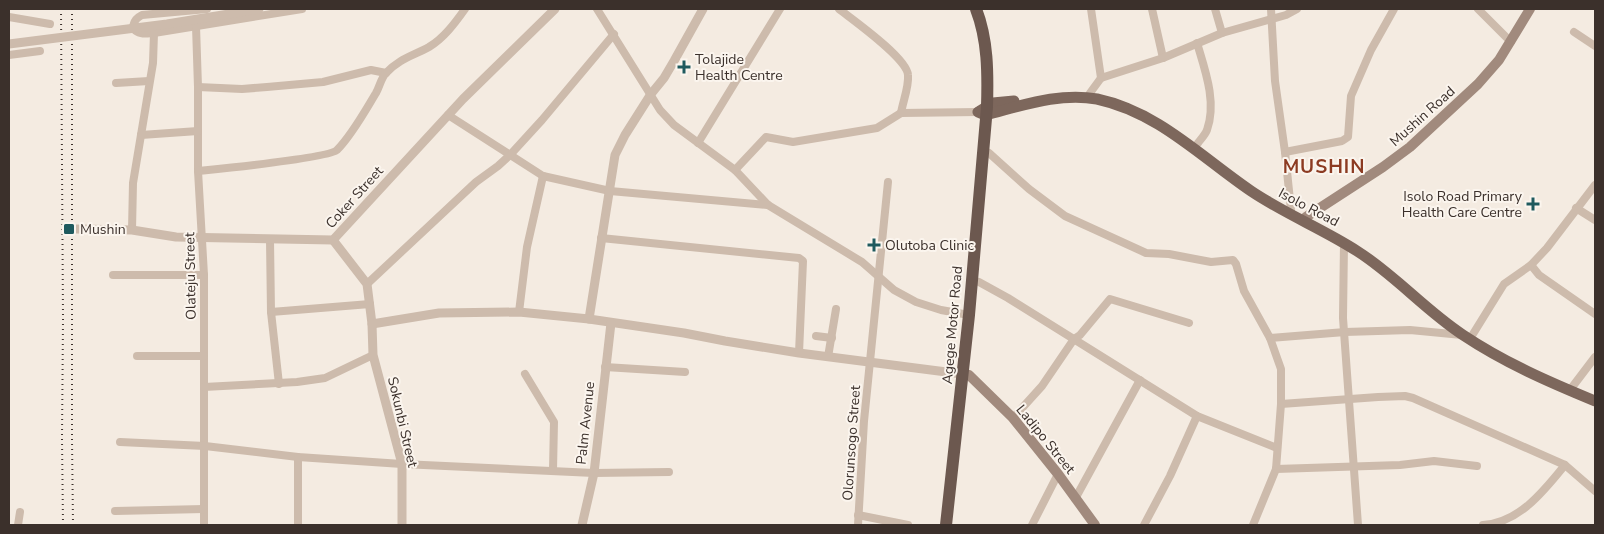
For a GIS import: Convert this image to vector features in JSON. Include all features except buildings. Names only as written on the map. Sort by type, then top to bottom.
[{"type":"highway","name":"Agege Motor Road","points":[[946,525],[979,282],[989,153],[986,50],[982,24],[976,9]]},
{"type":"highway","name":"Agege Motor Road","points":[[955,525],[969,315],[993,46],[984,9]]},
{"type":"main road","name":"Mushin Road","points":[[1306,217],[1383,167],[1410,147],[1478,84],[1512,42],[1530,9]]},
{"type":"main road","name":"Isolo Road","points":[[987,110],[1062,94],[1090,93],[1141,107],[1168,122],[1249,184],[1291,210],[1367,252],[1468,335],[1517,360],[1595,394]]},
{"type":"main road","name":"Isolo Road","points":[[987,110],[1031,102],[1091,98],[1126,107],[1151,118],[1268,203],[1344,243],[1370,260],[1416,299],[1524,371],[1595,401]]},
{"type":"main road","name":"Ladipo Street","points":[[966,374],[1013,418],[1058,474],[1095,525]]},
{"type":"street","points":[[203,9],[142,15],[133,21],[133,26],[140,33],[154,33],[302,9]]},
{"type":"street","points":[[9,44],[167,24],[259,9]]},
{"type":"street","points":[[198,171],[296,159],[330,154],[336,151],[377,91],[386,73],[403,58],[427,48],[440,39],[465,9]]},
{"type":"street","name":"Coker Street","points":[[76,229],[132,230],[155,235],[202,238],[270,240],[310,238],[333,240],[448,115],[555,9]]},
{"type":"street","points":[[597,9],[660,110],[674,125],[735,170],[768,205],[862,262],[894,290],[916,302],[941,310],[969,315]]},
{"type":"street","points":[[588,319],[615,155],[650,94],[664,78],[703,9]]},
{"type":"street","points":[[698,143],[780,9]]},
{"type":"street","points":[[839,9],[874,37],[903,64],[908,73],[901,113]]},
{"type":"street","points":[[1091,9],[1101,78]]},
{"type":"street","points":[[1152,9],[1162,58]]},
{"type":"street","points":[[1215,9],[1222,33]]},
{"type":"street","points":[[1271,9],[1275,81],[1286,152],[1291,210]]},
{"type":"street","points":[[1090,93],[1101,78],[1162,58],[1222,33],[1272,19],[1297,9]]},
{"type":"street","points":[[1286,152],[1342,140],[1348,137],[1351,96],[1371,50],[1394,9]]},
{"type":"street","points":[[1478,9],[1512,42]]},
{"type":"street","points":[[11,13],[50,24]]},
{"type":"street","name":"Olateju Street","points":[[196,26],[198,171],[204,275],[204,525]]},
{"type":"street","points":[[1574,32],[1595,46]]},
{"type":"street","points":[[132,230],[133,183],[153,63],[154,33]]},
{"type":"street","points":[[333,240],[367,284],[476,182],[510,155],[614,34]]},
{"type":"street","points":[[1197,44],[1209,84],[1210,108],[1207,130],[1198,144]]},
{"type":"street","points":[[9,55],[40,51]]},
{"type":"street","points":[[198,87],[250,89],[322,82],[371,70],[386,73]]},
{"type":"street","points":[[116,83],[149,81]]},
{"type":"street","points":[[735,170],[766,137],[793,142],[877,128],[901,113],[987,110]]},
{"type":"street","points":[[448,115],[543,176],[610,191],[768,205]]},
{"type":"street","points":[[141,134],[198,131]]},
{"type":"street","points":[[989,153],[1030,189],[1065,216],[1146,253],[1169,254],[1211,262],[1233,260],[1236,264],[1244,291],[1270,338],[1281,369],[1281,404],[1276,469],[1253,525]]},
{"type":"street","points":[[519,312],[527,247],[543,176]]},
{"type":"street","name":"Olorunsogo Street","points":[[858,525],[870,362],[888,182]]},
{"type":"street","points":[[1270,338],[1345,332],[1410,330],[1468,335],[1504,284],[1531,265],[1552,241],[1576,208],[1588,197],[1595,185]]},
{"type":"street","points":[[1576,208],[1595,220]]},
{"type":"street","points":[[601,238],[799,258],[803,261],[799,353]]},
{"type":"street","points":[[270,240],[271,312],[278,384]]},
{"type":"street","points":[[1344,243],[1343,318],[1358,525]]},
{"type":"street","points":[[1531,265],[1539,275],[1595,314]]},
{"type":"street","points":[[113,275],[204,275]]},
{"type":"street","points":[[979,282],[1197,416],[1277,448]]},
{"type":"street","name":"Sokunbi Street","points":[[367,284],[372,324],[373,355],[402,464],[402,525]]},
{"type":"street","points":[[1013,418],[1042,386],[1074,339],[1080,335],[1110,299],[1188,323]]},
{"type":"street","points":[[271,312],[370,304]]},
{"type":"street","points":[[828,357],[836,309]]},
{"type":"street","points":[[372,324],[439,313],[519,312],[588,319],[799,353],[966,374]]},
{"type":"street","name":"Palm Avenue","points":[[582,525],[594,473],[604,367],[611,323]]},
{"type":"street","points":[[816,336],[832,338]]},
{"type":"street","points":[[204,387],[278,384],[325,378],[373,355]]},
{"type":"street","points":[[137,356],[204,356]]},
{"type":"street","points":[[1573,386],[1595,357]]},
{"type":"street","points":[[604,367],[685,372]]},
{"type":"street","points":[[525,374],[554,422],[553,470]]},
{"type":"street","points":[[1075,499],[1140,380]]},
{"type":"street","points":[[1281,404],[1405,396],[1413,398],[1565,464],[1595,491]]},
{"type":"street","points":[[1144,525],[1170,476],[1197,416]]},
{"type":"street","points":[[120,442],[205,446],[298,457],[402,464],[594,473],[669,472]]},
{"type":"street","points":[[298,457],[298,525]]},
{"type":"street","points":[[1276,469],[1400,465],[1434,461],[1477,466]]},
{"type":"street","points":[[1483,525],[1509,518],[1530,504],[1545,490],[1565,464]]},
{"type":"street","points":[[1032,525],[1058,474]]},
{"type":"street","points":[[115,511],[204,509]]},
{"type":"street","points":[[18,525],[20,512]]},
{"type":"street","points":[[858,515],[908,525]]},
{"type":"railway","points":[[61,9],[63,525]]},
{"type":"railway","points":[[72,9],[73,525]]},
{"type":"place","name":"Tolajide Health Centre","points":[[684,67]]},
{"type":"place","name":"Isolo Road Primary Health Care Centre","points":[[1533,204]]},
{"type":"place","name":"Mushin","points":[[69,229]]},
{"type":"place","name":"Olutoba Clinic","points":[[874,245]]},
{"type":"district","name":"MUSHIN","points":[[1324,166]]}]
